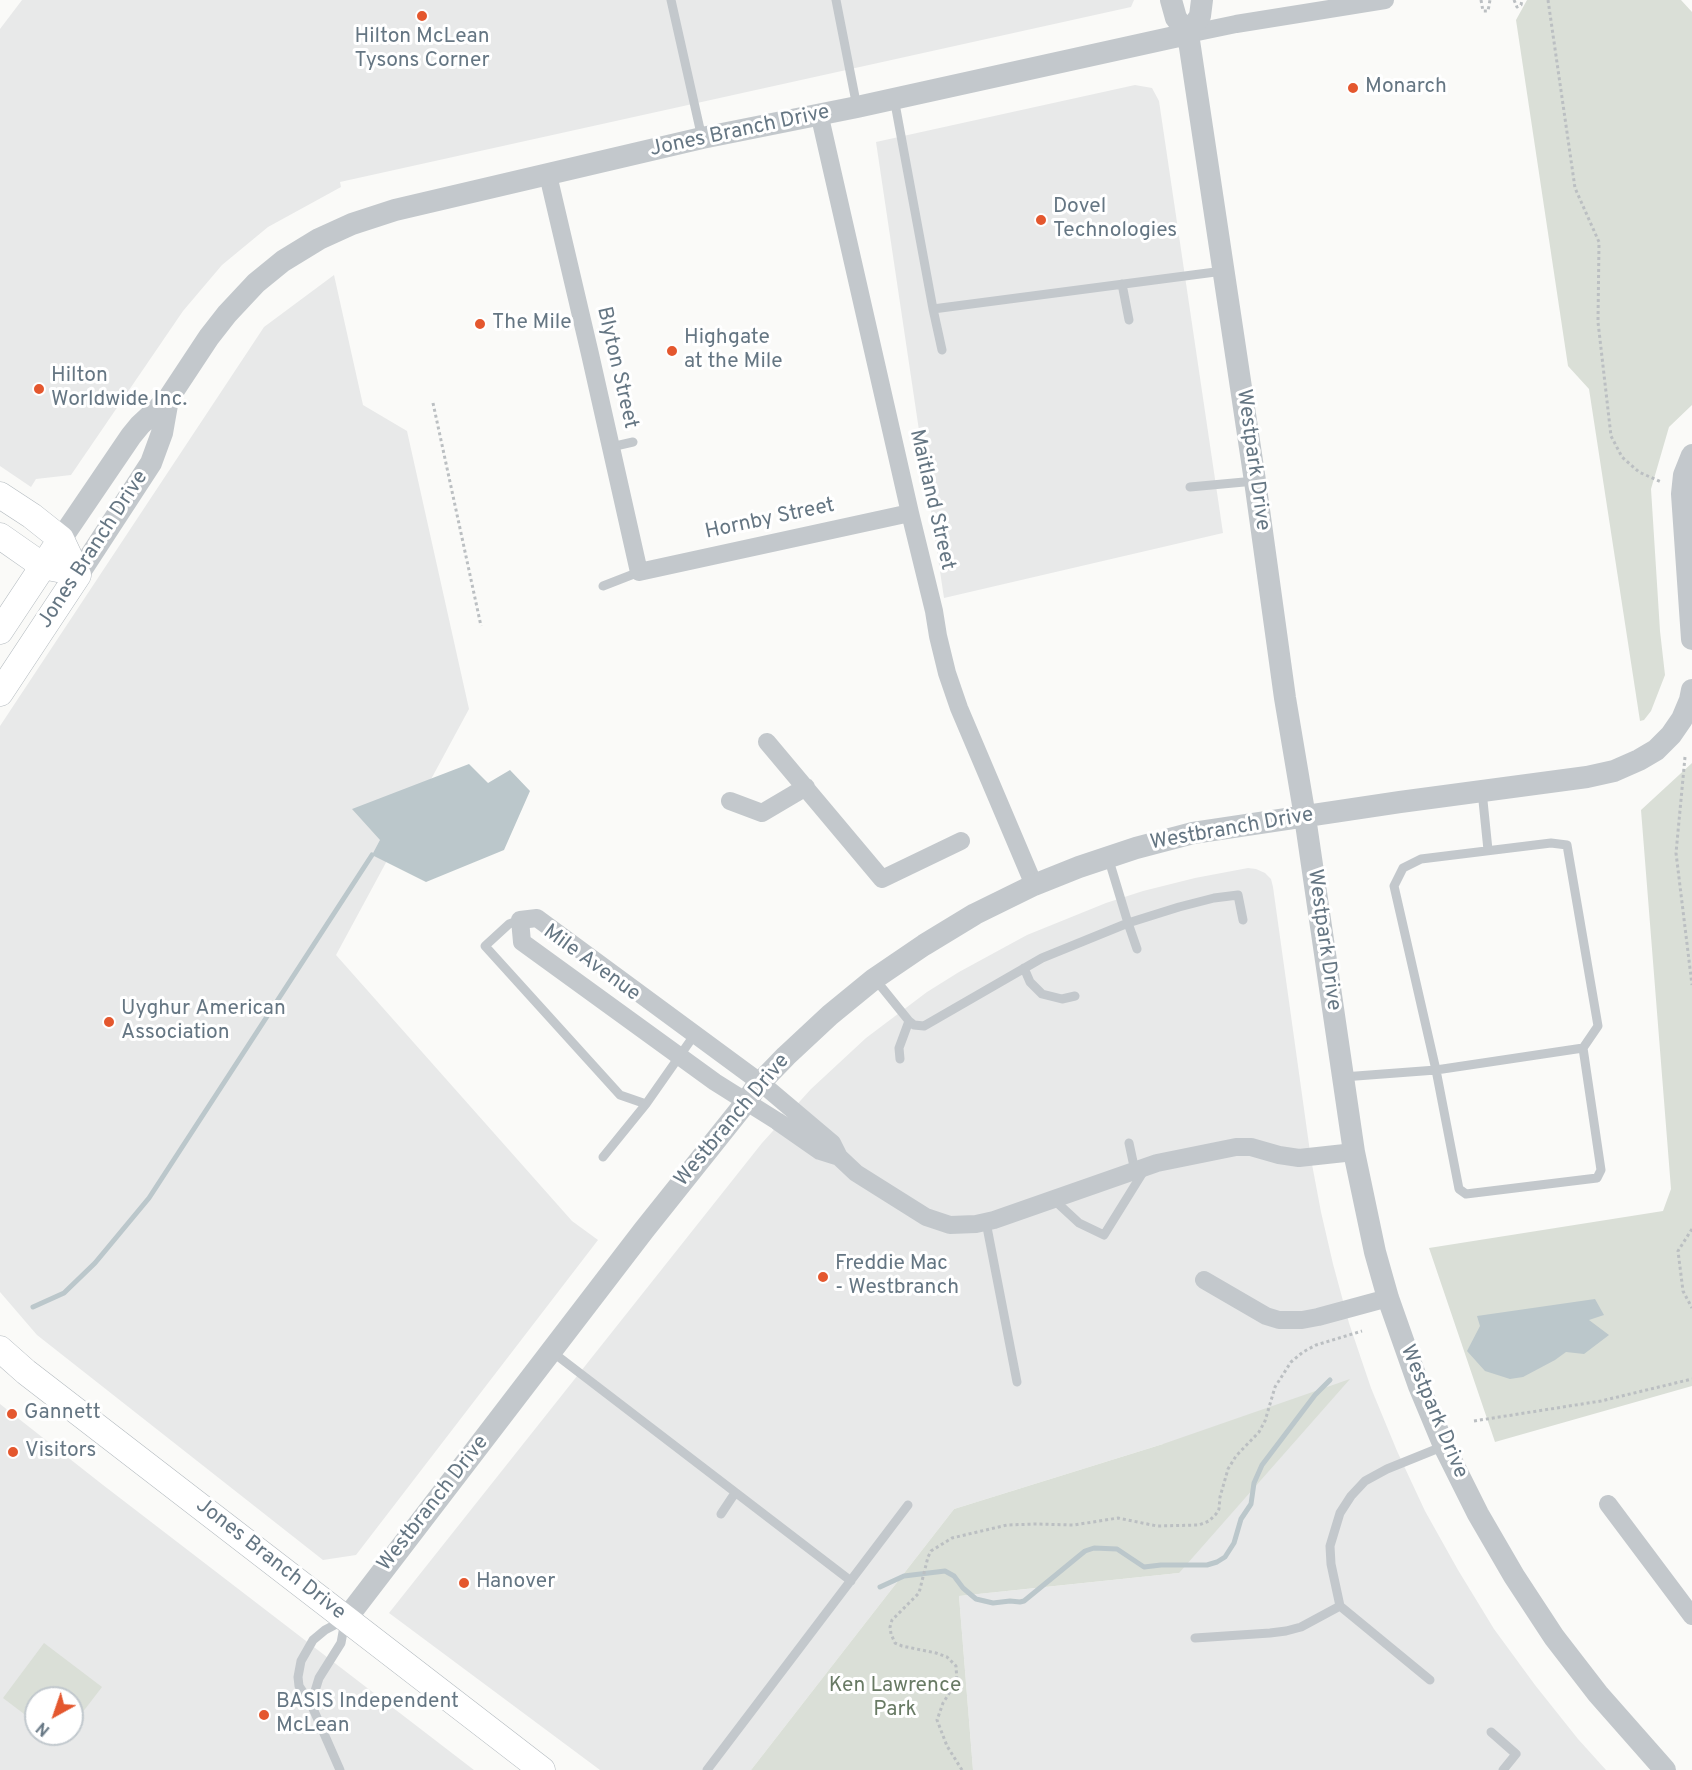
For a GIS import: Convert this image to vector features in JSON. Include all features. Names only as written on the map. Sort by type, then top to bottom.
[{"type":"main road","points":[[0,495],[61,539],[78,574]]},
{"type":"main road","points":[[0,536],[43,566],[78,574]]},
{"type":"main road","name":"Jones Branch Drive","points":[[0,631],[61,539]]},
{"type":"main road","name":"Jones Branch Drive","points":[[0,693],[78,574]]},
{"type":"main road","name":"Jones Branch Drive","points":[[0,1349],[26,1372],[542,1770]]},
{"type":"street","name":"Westpark Drive","points":[[1171,0],[1176,18],[1188,34],[1354,1152],[1375,1252],[1388,1298],[1419,1386],[1444,1446],[1478,1515],[1554,1637],[1598,1694],[1665,1770]]},
{"type":"street","points":[[1188,34],[1200,16],[1202,0]]},
{"type":"street","name":"Jones Branch Drive","points":[[61,539],[131,436],[168,399],[227,314],[256,283],[283,261],[319,239],[352,224],[396,210],[702,138],[857,107],[1338,3],[1380,0]]},
{"type":"street","name":"Maitland Street","points":[[819,113],[952,690],[1034,885]]},
{"type":"street","name":"Blyton Street","points":[[548,175],[639,572]]},
{"type":"street","name":"Jones Branch Drive","points":[[78,574],[151,463],[162,433],[168,399]]},
{"type":"street","points":[[1692,455],[1684,475],[1682,494],[1692,639]]},
{"type":"street","name":"Hornby Street","points":[[639,572],[910,513]]},
{"type":"street","name":"Westbranch Drive","points":[[346,1619],[644,1230],[760,1083],[830,1015],[874,979],[975,914],[1034,885],[1136,848],[1193,833],[1603,774],[1639,760],[1656,750],[1671,735],[1682,719],[1692,690]]},
{"type":"street","points":[[767,742],[882,879],[961,841]]},
{"type":"street","points":[[730,801],[762,813],[806,787]]},
{"type":"street","name":"Mile Avenue","points":[[537,918],[695,1034],[760,1083],[832,1143],[839,1157],[820,1151],[715,1082],[522,942],[520,920],[537,918]]},
{"type":"street","points":[[839,1157],[856,1173],[926,1217],[950,1225],[966,1225],[986,1222],[1173,1159],[1236,1147],[1251,1147],[1299,1158],[1354,1152]]},
{"type":"street","points":[[1204,1280],[1266,1316],[1279,1320],[1318,1317],[1388,1298]]},
{"type":"street","points":[[1608,1504],[1691,1613]]},
{"type":"lane","points":[[671,0],[702,138]]},
{"type":"lane","points":[[836,0],[857,107]]},
{"type":"lane","points":[[894,98],[942,350]]},
{"type":"lane","points":[[933,309],[1223,271]]},
{"type":"lane","points":[[1122,284],[1129,320]]},
{"type":"lane","points":[[611,447],[633,442]]},
{"type":"lane","points":[[1190,488],[1255,481]]},
{"type":"lane","points":[[603,586],[639,572]]},
{"type":"lane","points":[[1482,791],[1488,850]]},
{"type":"lane","points":[[1551,843],[1567,845],[1598,1026],[1583,1048],[1601,1170],[1597,1178],[1466,1194],[1459,1189],[1436,1070],[1394,886],[1403,868],[1421,858],[1551,843]]},
{"type":"lane","points":[[1108,857],[1137,949]]},
{"type":"lane","points":[[874,979],[909,1021],[914,1025],[924,1026],[1042,958],[1128,923],[1214,898],[1239,895],[1243,920]]},
{"type":"lane","points":[[520,920],[509,924],[485,946],[620,1095],[646,1104]]},
{"type":"lane","points":[[1024,968],[1030,982],[1042,994],[1062,999],[1075,996]]},
{"type":"lane","points":[[900,1059],[900,1048],[909,1021]]},
{"type":"lane","points":[[603,1157],[646,1104],[695,1034]]},
{"type":"lane","points":[[1343,1077],[1436,1070],[1583,1048]]},
{"type":"lane","points":[[1053,1199],[1079,1223],[1104,1236],[1140,1169],[1129,1143]]},
{"type":"lane","points":[[986,1222],[1017,1382]]},
{"type":"lane","points":[[551,1351],[850,1581]]},
{"type":"lane","points":[[1430,1680],[1340,1606],[1334,1583],[1330,1546],[1340,1513],[1365,1481],[1387,1469],[1444,1446]]},
{"type":"lane","points":[[721,1514],[735,1493]]},
{"type":"lane","points":[[707,1770],[908,1505]]},
{"type":"lane","points":[[1195,1638],[1270,1633],[1301,1627],[1340,1606]]},
{"type":"lane","points":[[311,1704],[319,1678],[341,1642],[346,1619]]},
{"type":"lane","points":[[340,1770],[311,1704],[303,1694],[298,1682],[301,1661],[313,1640],[346,1619]]},
{"type":"lane","points":[[1491,1732],[1516,1754],[1503,1770]]},
{"type":"path","points":[[1481,0],[1483,11],[1488,11],[1490,0]]},
{"type":"path","points":[[1514,0],[1517,7],[1521,5],[1522,0]]},
{"type":"path","points":[[1548,0],[1575,188],[1599,242],[1598,322],[1611,436],[1622,457],[1639,472],[1661,482]]},
{"type":"path","points":[[433,403],[481,626]]},
{"type":"path","points":[[1685,757],[1676,853],[1692,985]]},
{"type":"path","points":[[1692,1229],[1678,1251],[1683,1291],[1692,1308]]},
{"type":"path","points":[[962,1770],[947,1746],[937,1720],[943,1703],[957,1681],[956,1666],[947,1657],[895,1643],[890,1628],[892,1620],[919,1593],[931,1551],[952,1538],[1007,1525],[1074,1525],[1118,1518],[1157,1526],[1199,1525],[1209,1521],[1219,1509],[1228,1469],[1236,1456],[1259,1432],[1265,1421],[1275,1387],[1291,1362],[1316,1345],[1362,1331]]},
{"type":"path","points":[[1474,1421],[1601,1401],[1692,1379]]},
{"type":"shaded area","points":[[22,0],[1134,0],[1131,7],[340,182],[341,187],[268,227],[222,265],[183,311],[71,475],[36,479],[31,487],[0,466],[0,29]]},
{"type":"shaded area","points":[[1135,85],[1152,88],[1159,101],[1223,533],[944,598],[876,142]]},
{"type":"shaded area","points":[[334,275],[363,405],[407,431],[469,709],[336,955],[572,1221],[598,1240],[356,1555],[323,1560],[37,1335],[0,1292],[0,726],[264,327]]},
{"type":"shaded area","points":[[469,764],[488,783],[510,770],[530,791],[504,850],[426,882],[372,855],[380,840],[352,809]]},
{"type":"shaded area","points":[[1248,868],[1265,873],[1271,879],[1273,887],[1311,1159],[1321,1212],[1349,1323],[1371,1388],[1425,1511],[1494,1629],[1535,1685],[1606,1770],[973,1770],[959,1596],[1179,1573],[1163,1444],[954,1509],[751,1770],[600,1770],[389,1613],[762,1143],[811,1089],[866,1038],[927,992],[1027,935],[1106,903],[1143,891]]},
{"type":"shaded area","points":[[1595,1299],[1604,1315],[1589,1320],[1609,1335],[1584,1354],[1566,1352],[1523,1377],[1510,1379],[1485,1371],[1467,1351],[1480,1326],[1477,1316]]},
{"type":"shaded area","points":[[0,1404],[103,1485],[474,1770],[0,1770]]},
{"type":"green space","points":[[1527,0],[1681,0],[1692,12],[1692,405],[1669,427],[1651,489],[1665,675],[1651,711],[1644,720],[1640,721],[1589,389],[1568,366],[1516,20]]},
{"type":"green space","points":[[1692,763],[1692,1386],[1495,1442],[1429,1248],[1663,1211],[1671,1189],[1641,810]]},
{"type":"green space","name":"Ken Lawrence Park","points":[[1350,1379],[1179,1573],[959,1596],[973,1770],[751,1770],[954,1509],[1163,1444]]},
{"type":"green space","points":[[44,1643],[102,1687],[84,1710],[84,1686],[24,1686],[24,1714],[3,1698]]},
{"type":"waterway","points":[[33,1307],[64,1293],[95,1263],[149,1198],[372,855]]},
{"type":"waterway","points":[[880,1587],[904,1576],[945,1571],[954,1576],[976,1599],[993,1603],[1020,1602],[1085,1551],[1094,1548],[1117,1549],[1144,1567],[1207,1565],[1217,1562],[1225,1557],[1234,1543],[1241,1519],[1251,1504],[1254,1483],[1262,1465],[1315,1395],[1330,1380]]},
{"type":"place","name":"Hilton McLean Tysons Corner","points":[[422,16]]},
{"type":"place","name":"Monarch","points":[[1353,88]]},
{"type":"place","name":"Dovel Technologies","points":[[1041,220]]},
{"type":"place","name":"The Mile","points":[[480,324]]},
{"type":"place","name":"Highgate at the Mile","points":[[672,351]]},
{"type":"place","name":"Hilton Worldwide Inc.","points":[[39,389]]},
{"type":"place","name":"Uyghur American Association","points":[[109,1022]]},
{"type":"place","name":"Freddie Mac - Westbranch","points":[[823,1277]]},
{"type":"place","name":"Gannett","points":[[12,1414]]},
{"type":"place","name":"Visitors","points":[[13,1452]]},
{"type":"place","name":"Hanover","points":[[464,1583]]},
{"type":"place","name":"BASIS Independent McLean","points":[[264,1715]]}]
